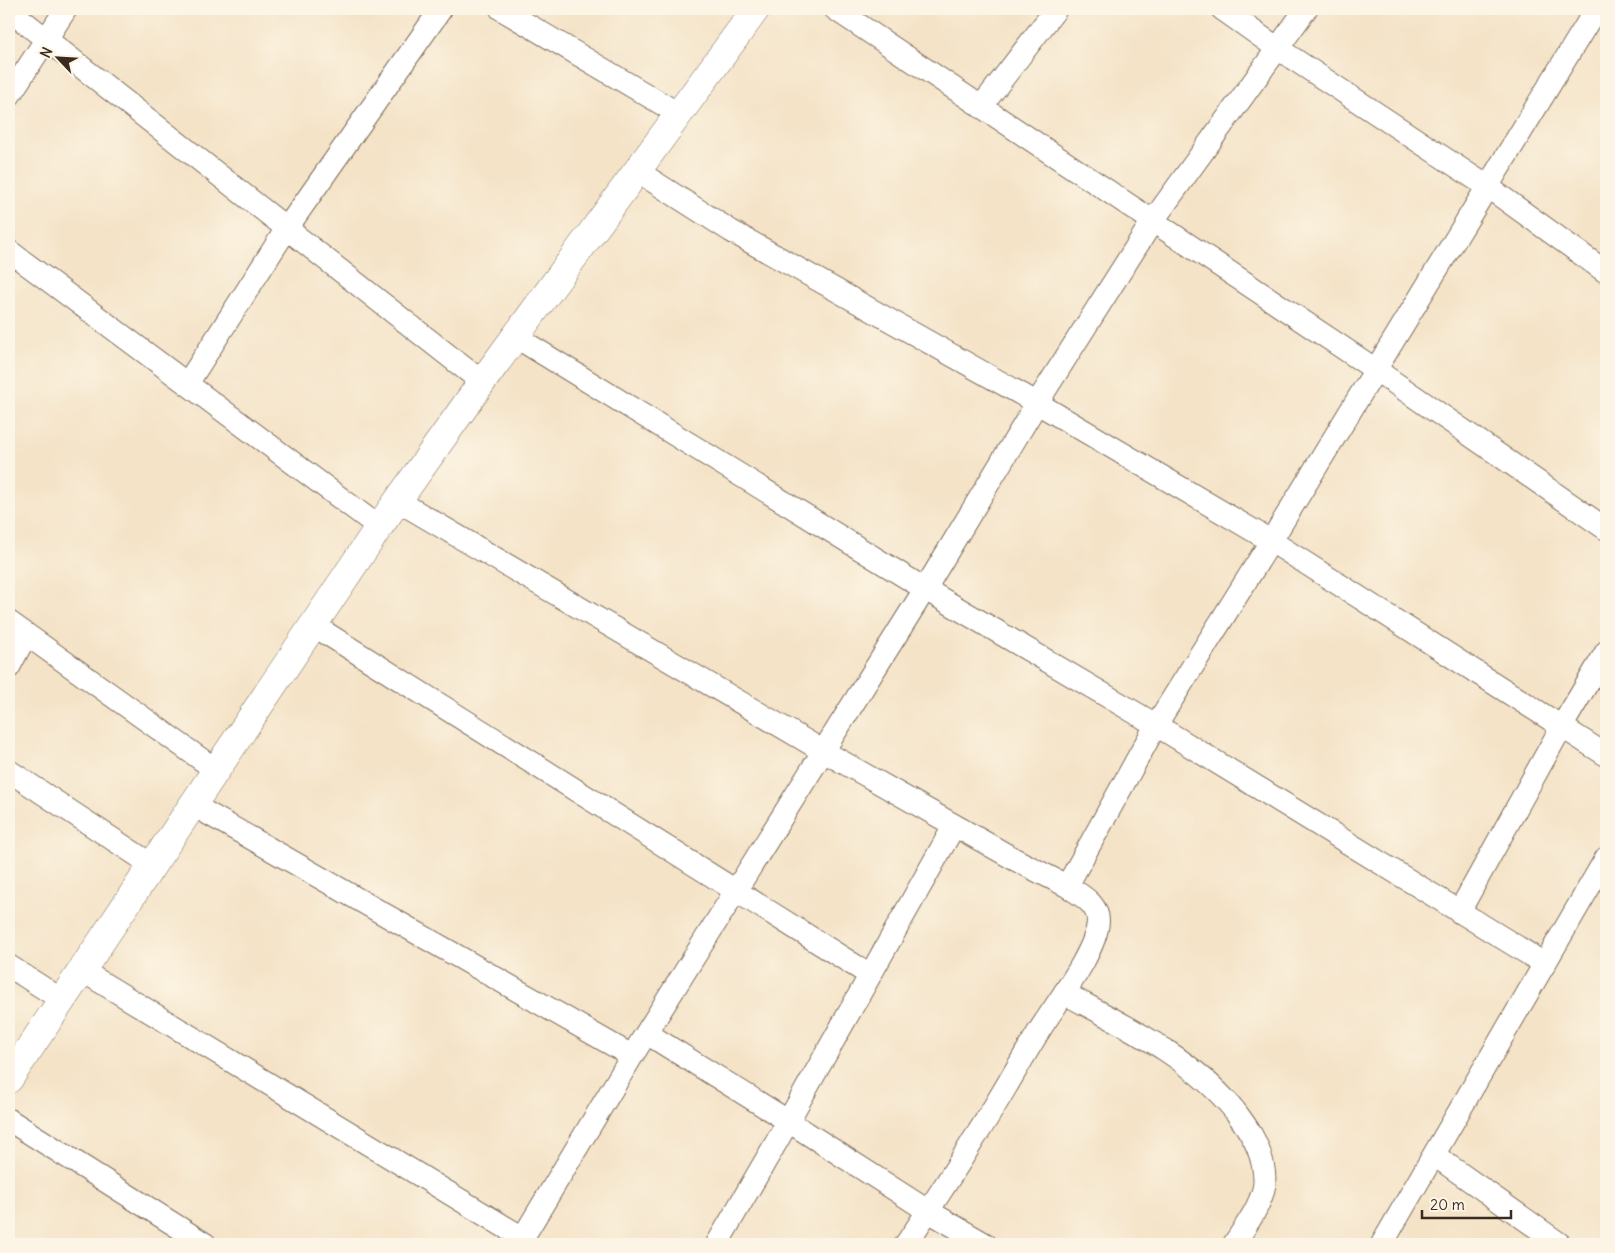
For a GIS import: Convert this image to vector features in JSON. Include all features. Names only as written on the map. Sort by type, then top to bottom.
[{"type":"street","points":[[9,96],[66,9]]},
{"type":"street","points":[[187,384],[287,228],[441,9]]},
{"type":"street","points":[[501,9],[679,114]]},
{"type":"street","points":[[9,1079],[379,527],[482,382],[756,9]]},
{"type":"street","points":[[835,9],[1376,370],[1606,530]]},
{"type":"street","points":[[981,107],[1056,9]]},
{"type":"street","points":[[1222,9],[1277,48],[1488,187],[1606,272]]},
{"type":"street","points":[[81,970],[521,1241],[632,1056],[648,1034],[735,890],[925,589],[1037,403],[1152,222],[1306,9]]},
{"type":"street","points":[[1067,886],[1156,725],[1271,541],[1596,9]]},
{"type":"street","points":[[9,10],[482,382]]},
{"type":"street","points":[[637,170],[731,230],[1037,403],[1271,541],[1606,754]]},
{"type":"street","points":[[9,251],[379,527]]},
{"type":"street","points":[[516,337],[925,589],[1156,725],[1545,964]]},
{"type":"street","points":[[398,501],[823,751],[954,826],[1067,886],[1092,904],[1097,914],[1098,922],[1089,949],[975,1138],[906,1244]]},
{"type":"street","points":[[313,625],[870,975]]},
{"type":"street","points":[[9,667],[18,629],[216,770]]},
{"type":"street","points":[[1459,912],[1562,726],[1606,652]]},
{"type":"street","points":[[9,771],[152,865]]},
{"type":"street","points":[[193,805],[632,1056]]},
{"type":"street","points":[[719,1244],[954,826]]},
{"type":"street","points":[[1382,1244],[1606,858]]},
{"type":"street","points":[[9,966],[62,1000]]},
{"type":"street","points":[[1064,993],[1154,1042],[1190,1066],[1220,1093],[1249,1130],[1259,1150],[1264,1171],[1264,1190],[1255,1210],[1234,1244]]},
{"type":"street","points":[[648,1034],[928,1211],[985,1244]]},
{"type":"street","points":[[9,1120],[172,1236],[205,1244]]},
{"type":"street","points":[[1434,1155],[1560,1244]]}]
